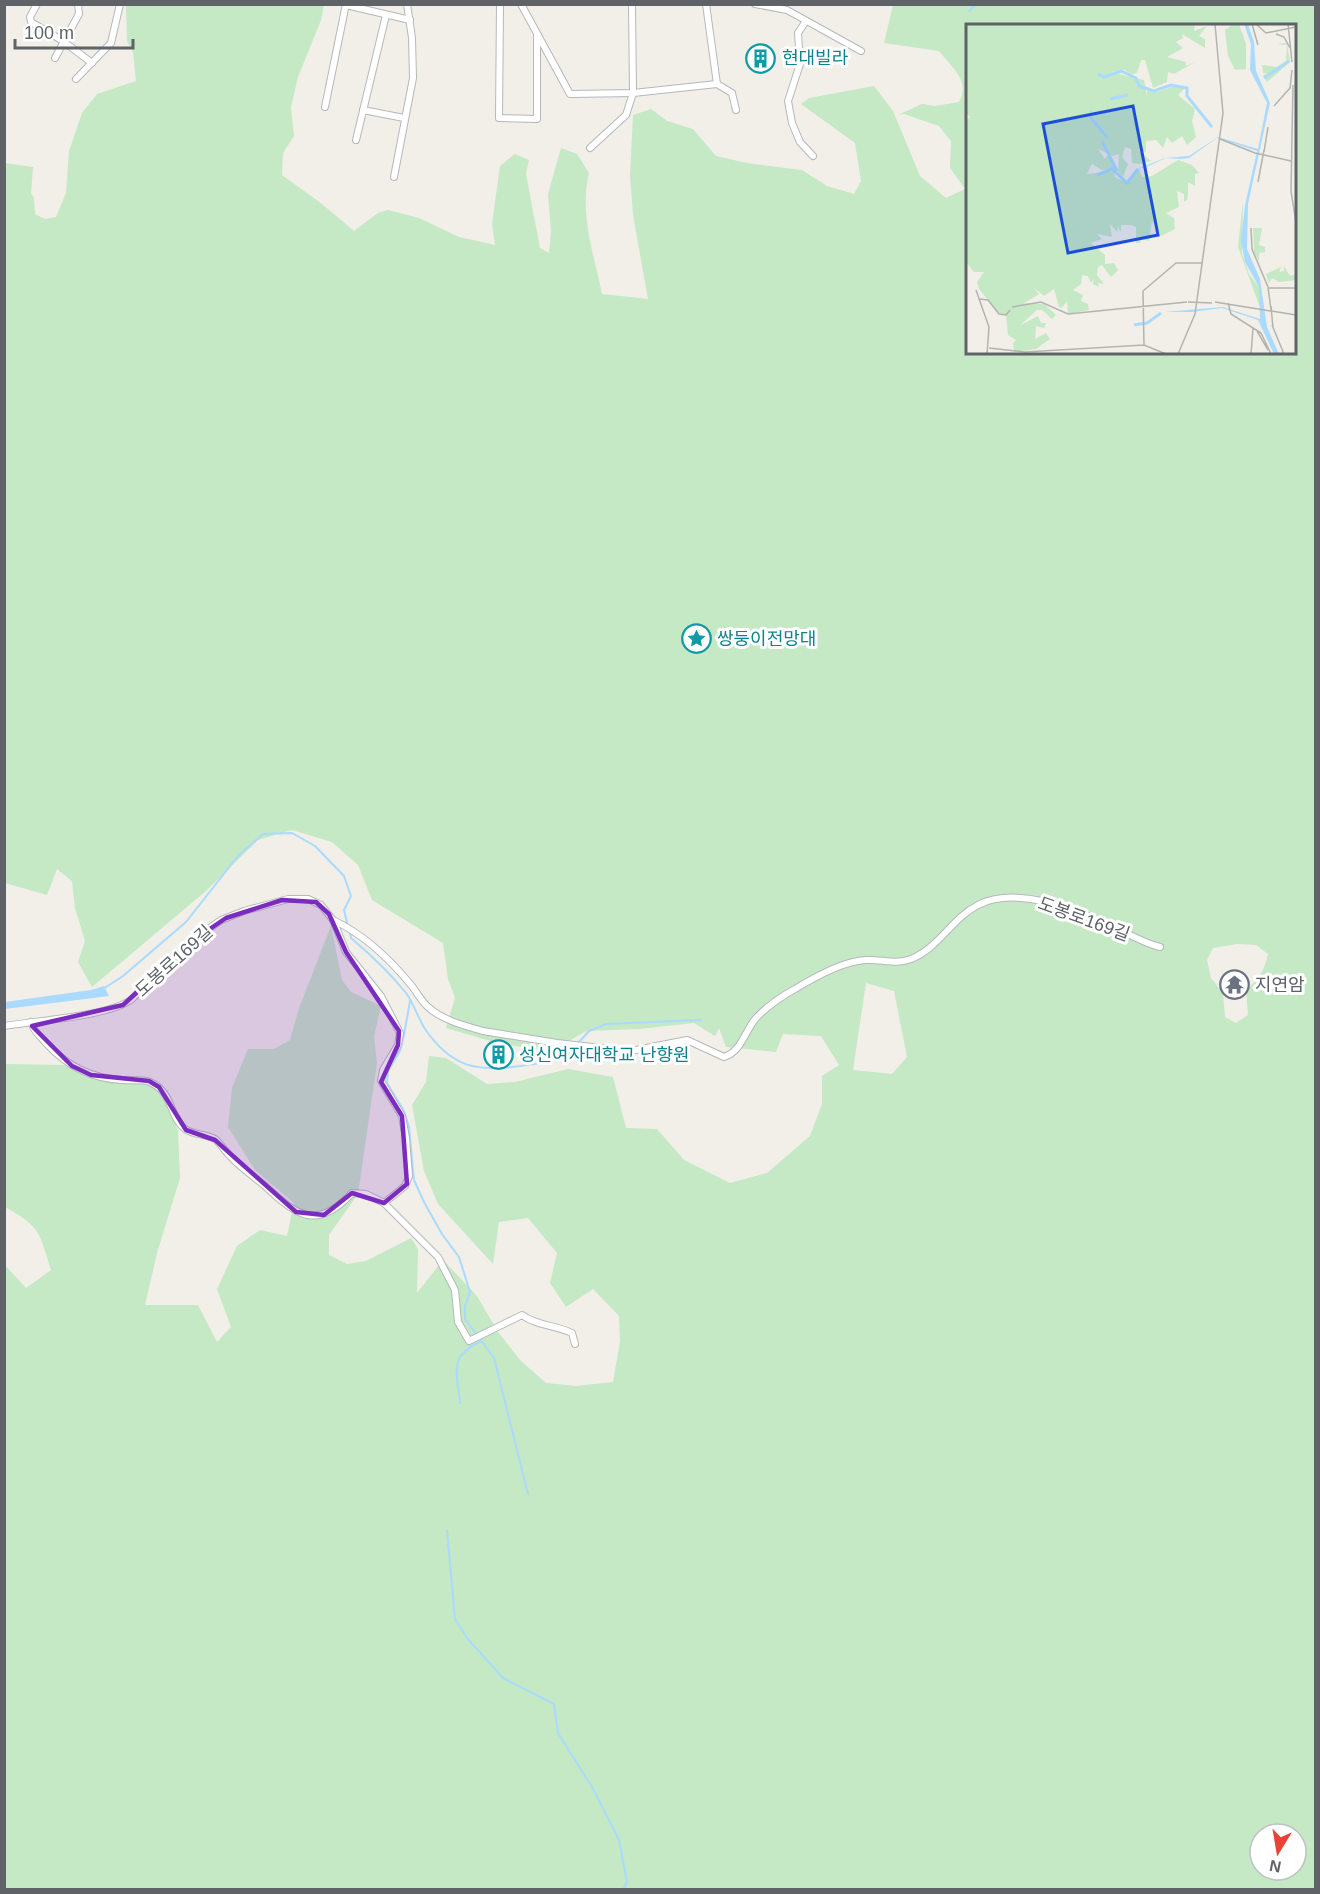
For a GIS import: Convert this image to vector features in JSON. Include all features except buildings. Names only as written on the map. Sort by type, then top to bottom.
[{"type":"street","points":[[37,4],[30,17],[31,22],[63,41],[92,63]]},
{"type":"street","points":[[55,58],[80,14],[78,4]]},
{"type":"street","points":[[76,79],[111,44],[120,4]]},
{"type":"street","points":[[394,177],[413,78],[412,38],[407,4]]},
{"type":"street","points":[[500,4],[499,118],[537,119],[537,33]]},
{"type":"street","points":[[521,4],[570,94],[633,93],[717,84],[732,93],[736,110]]},
{"type":"street","points":[[590,148],[626,115],[633,93],[632,4]]},
{"type":"street","points":[[706,4],[717,84]]},
{"type":"street","points":[[755,4],[786,7],[806,21],[861,51]]},
{"type":"street","points":[[325,106],[346,5],[410,20]]},
{"type":"street","points":[[356,140],[386,15]]},
{"type":"street","points":[[806,21],[798,33],[800,64],[788,101],[792,123],[800,142],[813,156]]},
{"type":"street","points":[[363,110],[404,118]]},
{"type":"street","name":"도봉로169길","points":[[4,1026],[123,1005],[169,961],[209,928],[244,911],[273,902],[305,898],[321,904],[335,921],[346,952],[381,996],[400,1033],[398,1045],[383,1070],[381,1081],[402,1116],[409,1176],[405,1186],[384,1203]]},
{"type":"street","name":"도봉로169길","points":[[335,921],[372,943],[428,1007],[436,1013],[483,1031],[602,1049],[636,1050],[687,1040],[718,1055],[728,1056],[735,1051],[758,1015],[801,986],[830,970],[863,960],[889,963],[912,959],[929,949],[975,906],[995,899],[1040,900],[1102,922],[1147,944],[1160,947]]},
{"type":"street","points":[[31,1022],[34,1030],[53,1051],[72,1066],[91,1075],[121,1080],[148,1081],[159,1088],[171,1104],[177,1120],[186,1130],[215,1140],[231,1157],[296,1212],[312,1216],[324,1215],[342,1204],[352,1193],[366,1194],[384,1203],[438,1257],[454,1290],[460,1328],[469,1341],[522,1315],[534,1322],[573,1333],[575,1344]]},
{"type":"highlighted area","points":[[282,900],[316,902],[329,914],[346,952],[399,1031],[398,1045],[381,1082],[402,1116],[407,1184],[384,1203],[352,1193],[324,1215],[296,1212],[215,1140],[186,1130],[159,1087],[149,1081],[91,1075],[72,1066],[32,1026],[123,1005],[195,939],[226,918]]},
{"type":"green space","points":[[126,5],[324,5],[321,20],[298,77],[291,107],[294,136],[283,153],[282,175],[354,231],[378,213],[388,210],[419,218],[459,237],[495,245],[492,224],[500,166],[515,154],[529,160],[526,174],[540,248],[549,253],[551,232],[548,194],[561,148],[577,154],[589,173],[586,188],[587,219],[602,294],[648,299],[633,215],[630,176],[633,115],[651,109],[667,121],[693,129],[716,156],[747,163],[802,170],[827,186],[854,194],[861,181],[855,143],[801,104],[809,98],[874,86],[893,111],[920,176],[946,198],[965,189],[950,168],[951,141],[939,126],[904,114],[898,115],[922,104],[935,106],[959,102],[963,88],[958,75],[939,51],[884,43],[893,5],[1315,5],[1315,1889],[5,1889],[5,1265],[26,1288],[51,1270],[37,1232],[26,1220],[5,1207],[5,1064],[63,1065],[148,1081],[168,1099],[178,1131],[180,1178],[157,1253],[145,1305],[198,1305],[217,1342],[231,1327],[217,1289],[237,1246],[260,1230],[287,1236],[294,1203],[255,1170],[228,1127],[232,1088],[248,1049],[274,1049],[290,1040],[299,1008],[331,926],[342,980],[351,992],[381,1006],[374,1036],[377,1063],[358,1194],[329,1235],[329,1255],[347,1264],[366,1261],[411,1238],[418,1249],[417,1293],[443,1260],[477,1296],[498,1332],[520,1360],[546,1383],[576,1386],[613,1382],[620,1341],[619,1316],[593,1289],[566,1307],[550,1283],[557,1253],[528,1218],[499,1222],[493,1264],[438,1204],[424,1171],[412,1105],[426,1082],[429,1056],[446,1058],[487,1084],[515,1082],[568,1069],[613,1077],[626,1128],[657,1129],[684,1160],[730,1183],[767,1173],[810,1136],[822,1104],[822,1076],[839,1065],[821,1036],[783,1034],[776,1052],[726,1047],[719,1028],[715,1036],[694,1023],[639,1029],[586,1031],[550,1052],[497,1043],[446,1028],[455,998],[448,979],[443,943],[372,900],[358,865],[332,842],[292,830],[258,840],[206,891],[92,987],[78,962],[85,941],[75,908],[72,881],[57,869],[47,895],[5,883],[4,163],[33,167],[31,193],[34,198],[35,214],[45,219],[56,217],[66,193],[69,151],[82,113],[97,94],[136,81],[133,52],[127,41]],"holes":[[[1237,944],[1256,945],[1268,954],[1260,974],[1246,990],[1248,1015],[1236,1023],[1225,1017],[1223,993],[1211,978],[1207,960],[1213,948]],[[866,983],[894,991],[907,1057],[892,1074],[853,1070]]]},
{"type":"water","points":[[104,986],[109,996],[5,1009],[5,1002],[91,990]]},
{"type":"waterway","points":[[969,11],[977,4]]},
{"type":"waterway","points":[[103,989],[123,976],[186,922],[238,856],[263,834],[292,833],[315,846],[344,876],[351,896],[344,910],[348,927]]},
{"type":"waterway","points":[[350,932],[351,938],[380,964],[406,993],[425,1029],[435,1042],[456,1059],[478,1067],[505,1068],[549,1061],[562,1056],[574,1047]]},
{"type":"waterway","points":[[410,1001],[400,1051],[388,1071],[387,1083],[404,1111],[409,1127],[414,1180],[442,1234],[459,1257],[470,1292],[465,1306],[465,1319],[494,1358],[528,1494]]},
{"type":"waterway","points":[[578,1043],[589,1031],[606,1024],[701,1020]]},
{"type":"waterway","points":[[460,1403],[457,1374],[459,1359],[470,1347],[481,1341]]},
{"type":"waterway","points":[[447,1530],[455,1619],[467,1638],[503,1678],[554,1704],[558,1733],[592,1787],[619,1840],[627,1882],[623,1890]]},
{"type":"place","name":"현대빌라","points":[[761,58]]},
{"type":"place","name":"쌍둥이전망대","points":[[696,639]]},
{"type":"place","name":"지연암","points":[[1234,985]]},
{"type":"place","name":"성신여자대학교 난향원","points":[[498,1055]]}]
